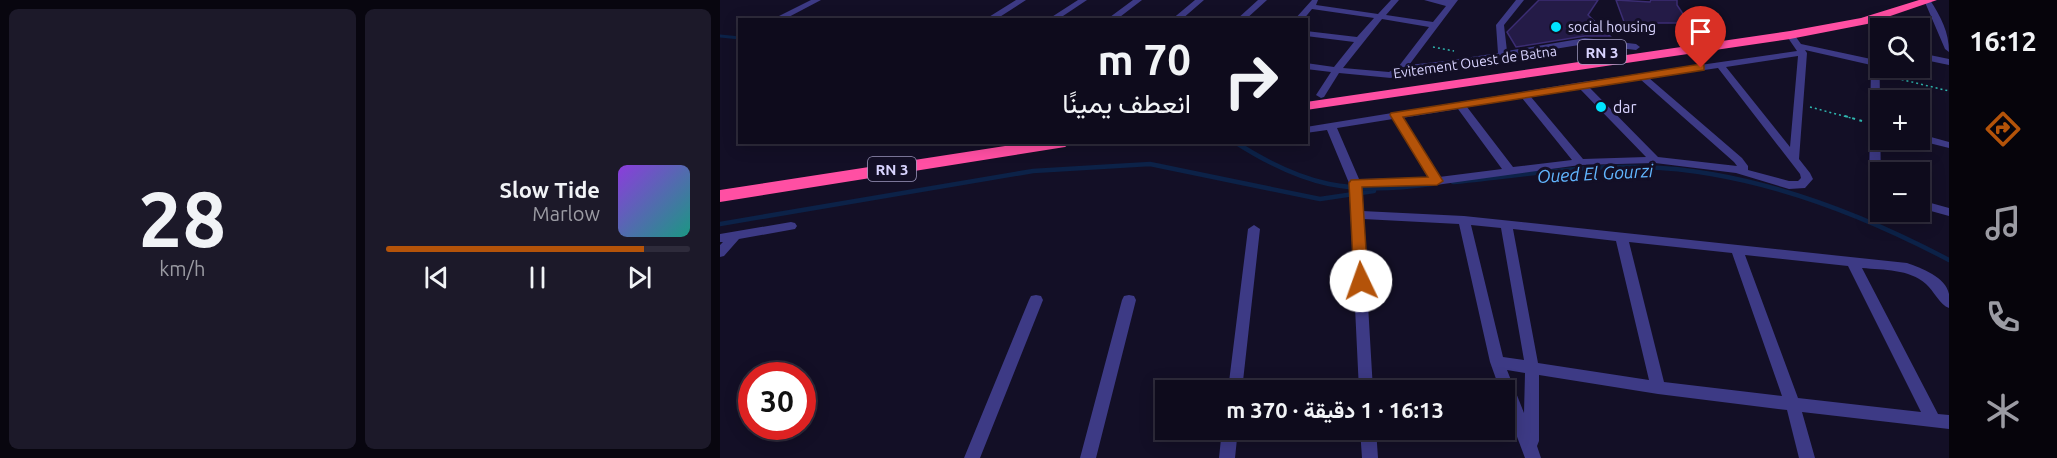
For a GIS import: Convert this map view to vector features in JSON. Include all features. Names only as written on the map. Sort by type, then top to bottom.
[{"type":"highway","name":"Evitement Ouest de Batna","points":[[1308,97],[1399,75],[1636,47],[1831,17],[1897,0]]},
{"type":"highway","name":"Evitement Ouest de Batna","points":[[1308,106],[1790,35],[1875,17],[1929,1]]},
{"type":"highway","name":"RN 3","points":[[720,186],[990,144]]},
{"type":"highway","name":"RN 3","points":[[720,196],[1052,144]]},
{"type":"street","points":[[779,18],[817,0]]},
{"type":"street","points":[[991,18],[1022,0]]},
{"type":"street","points":[[1054,18],[1083,0]]},
{"type":"street","points":[[1113,18],[1138,0]]},
{"type":"street","points":[[1178,18],[1200,0]]},
{"type":"street","points":[[1242,18],[1263,0]]},
{"type":"street","points":[[1321,95],[1335,70],[1358,40],[1395,0]]},
{"type":"street","points":[[1428,0],[1452,2]]},
{"type":"street","points":[[1503,55],[1500,25],[1520,0]]},
{"type":"street","points":[[1929,1],[1949,49]]},
{"type":"street","points":[[1399,75],[1452,2]]},
{"type":"street","points":[[1300,18],[1313,3],[1379,17],[1435,25]]},
{"type":"street","points":[[1308,33],[1358,40]]},
{"type":"street","points":[[1790,35],[1801,50],[1794,159]]},
{"type":"street","points":[[1308,66],[1399,75],[1590,41],[1636,47]]},
{"type":"street","points":[[1308,130],[1720,65],[1801,50],[1870,67]]},
{"type":"street","points":[[1930,58],[1949,62]]},
{"type":"street","points":[[1356,186],[1437,181],[1580,162],[1655,160],[1740,171],[1789,185],[1801,185],[1807,179],[1805,172],[1720,65]]},
{"type":"street","points":[[1642,76],[1738,160],[1744,169],[1740,171]]},
{"type":"street","points":[[1582,85],[1655,160]]},
{"type":"street","points":[[1524,95],[1580,162]]},
{"type":"street","points":[[1460,105],[1509,170]]},
{"type":"street","points":[[1395,115],[1437,181]]},
{"type":"street","points":[[1330,126],[1356,186],[1366,380]]},
{"type":"street","points":[[1930,140],[1949,145]]},
{"type":"street","points":[[1930,207],[1949,212]]},
{"type":"street","points":[[1357,210],[1917,271],[1938,284],[1949,303]]},
{"type":"street","points":[[1464,220],[1497,362],[1532,453]]},
{"type":"street","points":[[1506,225],[1532,367],[1532,453]]},
{"type":"street","points":[[720,238],[791,226]]},
{"type":"street","points":[[1236,380],[1254,229]]},
{"type":"street","points":[[720,253],[736,235]]},
{"type":"street","points":[[1622,239],[1658,388]]},
{"type":"street","points":[[1737,250],[1793,405],[1808,458]]},
{"type":"street","points":[[1853,263],[1933,420]]},
{"type":"street","points":[[972,458],[1036,300]]},
{"type":"street","points":[[1088,458],[1129,300]]},
{"type":"street","points":[[1497,362],[1658,388],[1949,422]]},
{"type":"street","points":[[1227,458],[1229,440]]},
{"type":"street","points":[[1369,440],[1370,458]]},
{"type":"path","points":[[1421,44],[1485,58]]},
{"type":"path","points":[[1907,78],[1949,91]]},
{"type":"path","points":[[1798,104],[1870,123]]},
{"type":"building","name":"social housing","points":[[1539,0],[1598,0],[1588,15],[1610,36],[1585,36],[1516,47],[1507,32]]},
{"type":"building","points":[[1616,0],[1650,2],[1651,0],[1677,0],[1677,5],[1689,23],[1651,23],[1653,30],[1627,30]]},
{"type":"waterway","points":[[720,36],[738,38]]},
{"type":"waterway","name":"Oued El Gourzi","points":[[1238,144],[1284,169],[1329,184],[1376,188],[1432,184]]},
{"type":"waterway","points":[[720,224],[1033,171],[1150,164],[1320,199],[1374,191]]},
{"type":"waterway","name":"Oued El Gourzi","points":[[1453,182],[1573,169],[1621,167],[1685,170],[1724,176],[1763,185],[1840,210],[1949,260]]},
{"type":"place","name":"social housing","points":[[1556,27]]},
{"type":"place","name":"dar","points":[[1601,107]]},
{"type":"route","points":[[1361,281],[1355,183],[1437,181],[1395,115],[1701,68]]}]
